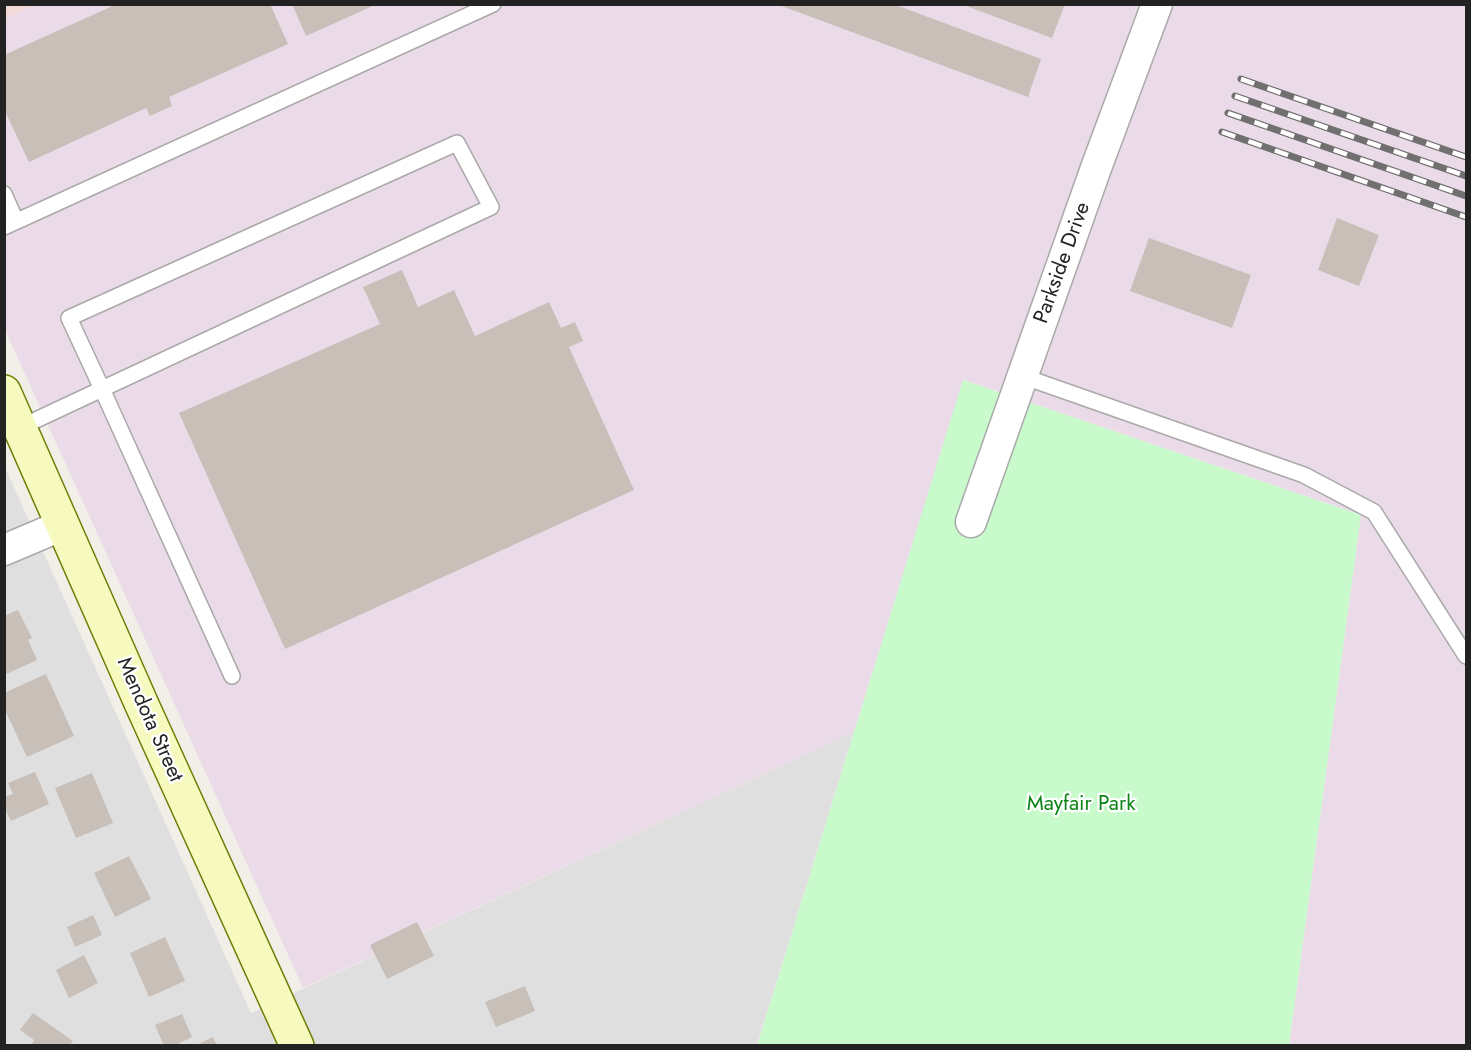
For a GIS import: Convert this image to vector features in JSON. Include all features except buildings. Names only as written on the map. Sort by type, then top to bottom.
[{"type":"street","name":"Parkside Drive","points":[[971,522],[1096,168],[1157,4]]},
{"type":"street","name":"Mendota Street","points":[[4,392],[142,705],[297,1046]]},
{"type":"street","points":[[4,550],[63,525]]},
{"type":"lane","points":[[4,194],[10,224],[493,4]]},
{"type":"lane","points":[[21,427],[102,389],[491,207],[457,143],[69,318],[102,389],[232,676]]},
{"type":"lane","points":[[1022,376],[1304,475],[1374,512],[1467,656]]},
{"type":"shaded area","points":[[38,4],[1466,5],[1466,1045],[1289,1045],[1361,515],[964,380],[854,732],[303,988],[5,330],[4,19]]},
{"type":"shaded area","points":[[5,5],[38,5],[5,19]]},
{"type":"shaded area","points":[[4,465],[251,1013],[854,732],[757,1045],[5,1045]]},
{"type":"green space","name":"Mayfair Park","points":[[963,380],[1361,515],[1289,1045],[757,1046]]},
{"type":"railway","points":[[1241,79],[1466,157]]},
{"type":"railway","points":[[1235,96],[1466,176]]},
{"type":"railway","points":[[1228,113],[1466,196]]},
{"type":"railway","points":[[1222,132],[1466,217]]}]
